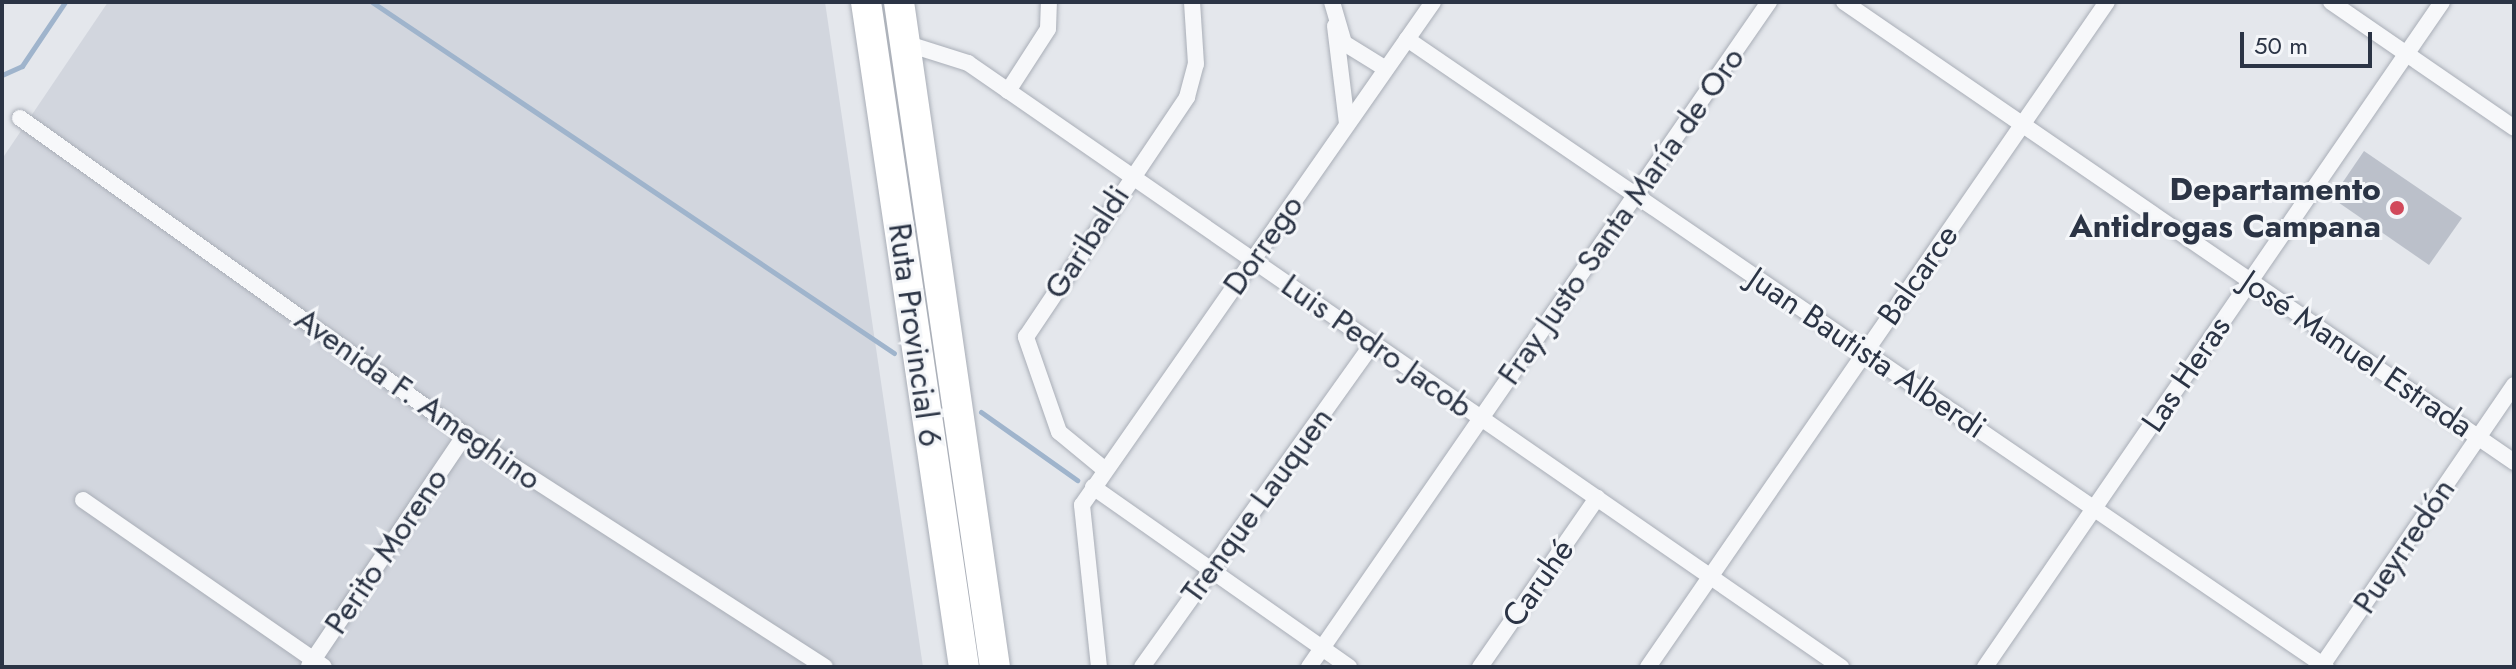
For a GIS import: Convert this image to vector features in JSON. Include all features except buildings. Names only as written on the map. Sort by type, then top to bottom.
[{"type":"highway","name":"Ruta Provincial 6","points":[[866,2],[964,667]]},
{"type":"highway","name":"Ruta Provincial 6","points":[[899,2],[995,667]]},
{"type":"street","points":[[1008,91],[1048,29],[1049,2]]},
{"type":"street","name":"Garibaldi","points":[[1104,469],[1059,432],[1026,337],[1193,82],[1197,41],[1192,2]]},
{"type":"street","points":[[1332,2],[1347,124]]},
{"type":"street","name":"Dorrego","points":[[1093,487],[1433,2]]},
{"type":"street","name":"Fray Justo Santa María de Oro","points":[[1309,667],[1769,2]]},
{"type":"street","name":"José Manuel Estrada","points":[[1844,2],[2514,462]]},
{"type":"street","name":"Balcarce","points":[[1648,667],[2107,2]]},
{"type":"street","points":[[2331,2],[2514,128]]},
{"type":"street","name":"Las Heras","points":[[1985,667],[2442,2]]},
{"type":"street","points":[[1335,26],[1344,43],[1386,69]]},
{"type":"street","name":"Juan Bautista Alberdi","points":[[1407,39],[2323,666]]},
{"type":"street","name":"Luis Pedro Jacob","points":[[905,43],[968,63],[1841,667]]},
{"type":"street","name":"Avenida F. Ameghino","points":[[20,118],[465,435],[825,667]]},
{"type":"street","name":"Trenque Lauquen","points":[[1142,667],[1373,343]]},
{"type":"street","name":"Pueyrredón","points":[[2323,666],[2514,385]]},
{"type":"street","name":"Perito Moreno","points":[[315,665],[465,435]]},
{"type":"street","points":[[1099,667],[1079,514],[1093,487],[1349,667]]},
{"type":"street","name":"Caruhé","points":[[1480,667],[1597,498]]},
{"type":"street","points":[[83,500],[315,665]]},
{"type":"shaded area","points":[[108,2],[825,2],[923,667],[2,667],[2,159]]},
{"type":"waterway","points":[[2,75],[22,66],[65,2]]},
{"type":"waterway","points":[[372,2],[894,353]]},
{"type":"waterway","points":[[981,412],[1077,480]]},
{"type":"place","name":"Departamento Antidrogas Campana","points":[[2397,208]]}]
